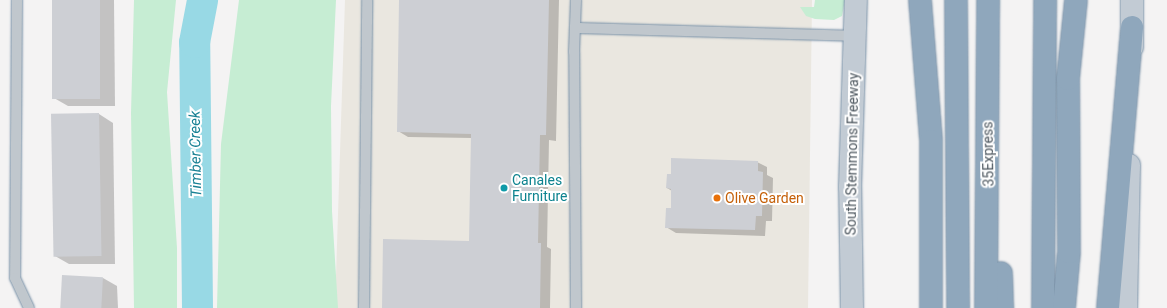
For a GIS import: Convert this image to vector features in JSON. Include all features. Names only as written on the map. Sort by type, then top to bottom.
[{"type":"highway","points":[[920,0],[931,142],[931,308]]},
{"type":"highway","points":[[956,0],[958,308]]},
{"type":"highway","name":"35Express","points":[[986,308],[988,189],[988,0]]},
{"type":"highway","points":[[1043,308],[1045,0]]},
{"type":"highway","points":[[1064,308],[1069,252],[1068,79],[1076,0]]},
{"type":"highway","points":[[1108,308],[1132,27]]},
{"type":"highway","points":[[988,189],[1000,234],[1002,308]]},
{"type":"main road","name":"South Stemmons Freeway","points":[[852,308],[850,187],[856,0]]},
{"type":"main road","points":[[1126,308],[1132,0]]},
{"type":"lane","points":[[17,0],[15,278],[29,308]]},
{"type":"lane","points":[[364,308],[367,0]]},
{"type":"lane","points":[[576,0],[576,308]]},
{"type":"lane","points":[[575,28],[855,36]]},
{"type":"shaded area","points":[[345,0],[812,0],[808,308],[336,308]]},
{"type":"green space","points":[[134,0],[176,0],[167,92],[177,248],[177,308],[134,308],[131,113]]},
{"type":"green space","points":[[239,0],[336,0],[331,106],[332,211],[338,308],[217,308],[221,144]]},
{"type":"green space","points":[[815,0],[845,0],[842,16],[834,20],[815,19],[806,16],[800,7],[814,7]]},
{"type":"building","points":[[52,0],[100,0],[100,99],[52,99]]},
{"type":"building","points":[[399,0],[549,0],[546,135],[540,135],[538,243],[541,243],[540,308],[382,308],[383,239],[469,241],[471,134],[397,132]]},
{"type":"building","points":[[99,113],[101,256],[54,257],[51,114]]},
{"type":"building","name":"Olive Garden","points":[[671,158],[758,161],[758,171],[763,172],[762,216],[756,216],[755,230],[665,228],[666,208],[671,208],[671,189],[666,188],[667,174],[671,174]]},
{"type":"building","points":[[62,275],[103,277],[101,308],[60,308]]},
{"type":"waterway","name":"Timber Creek","points":[[197,308],[194,42],[202,0]]},
{"type":"place","name":"Canales Furniture","points":[[504,188]]},
{"type":"place","name":"Olive Garden","points":[[717,198]]}]
